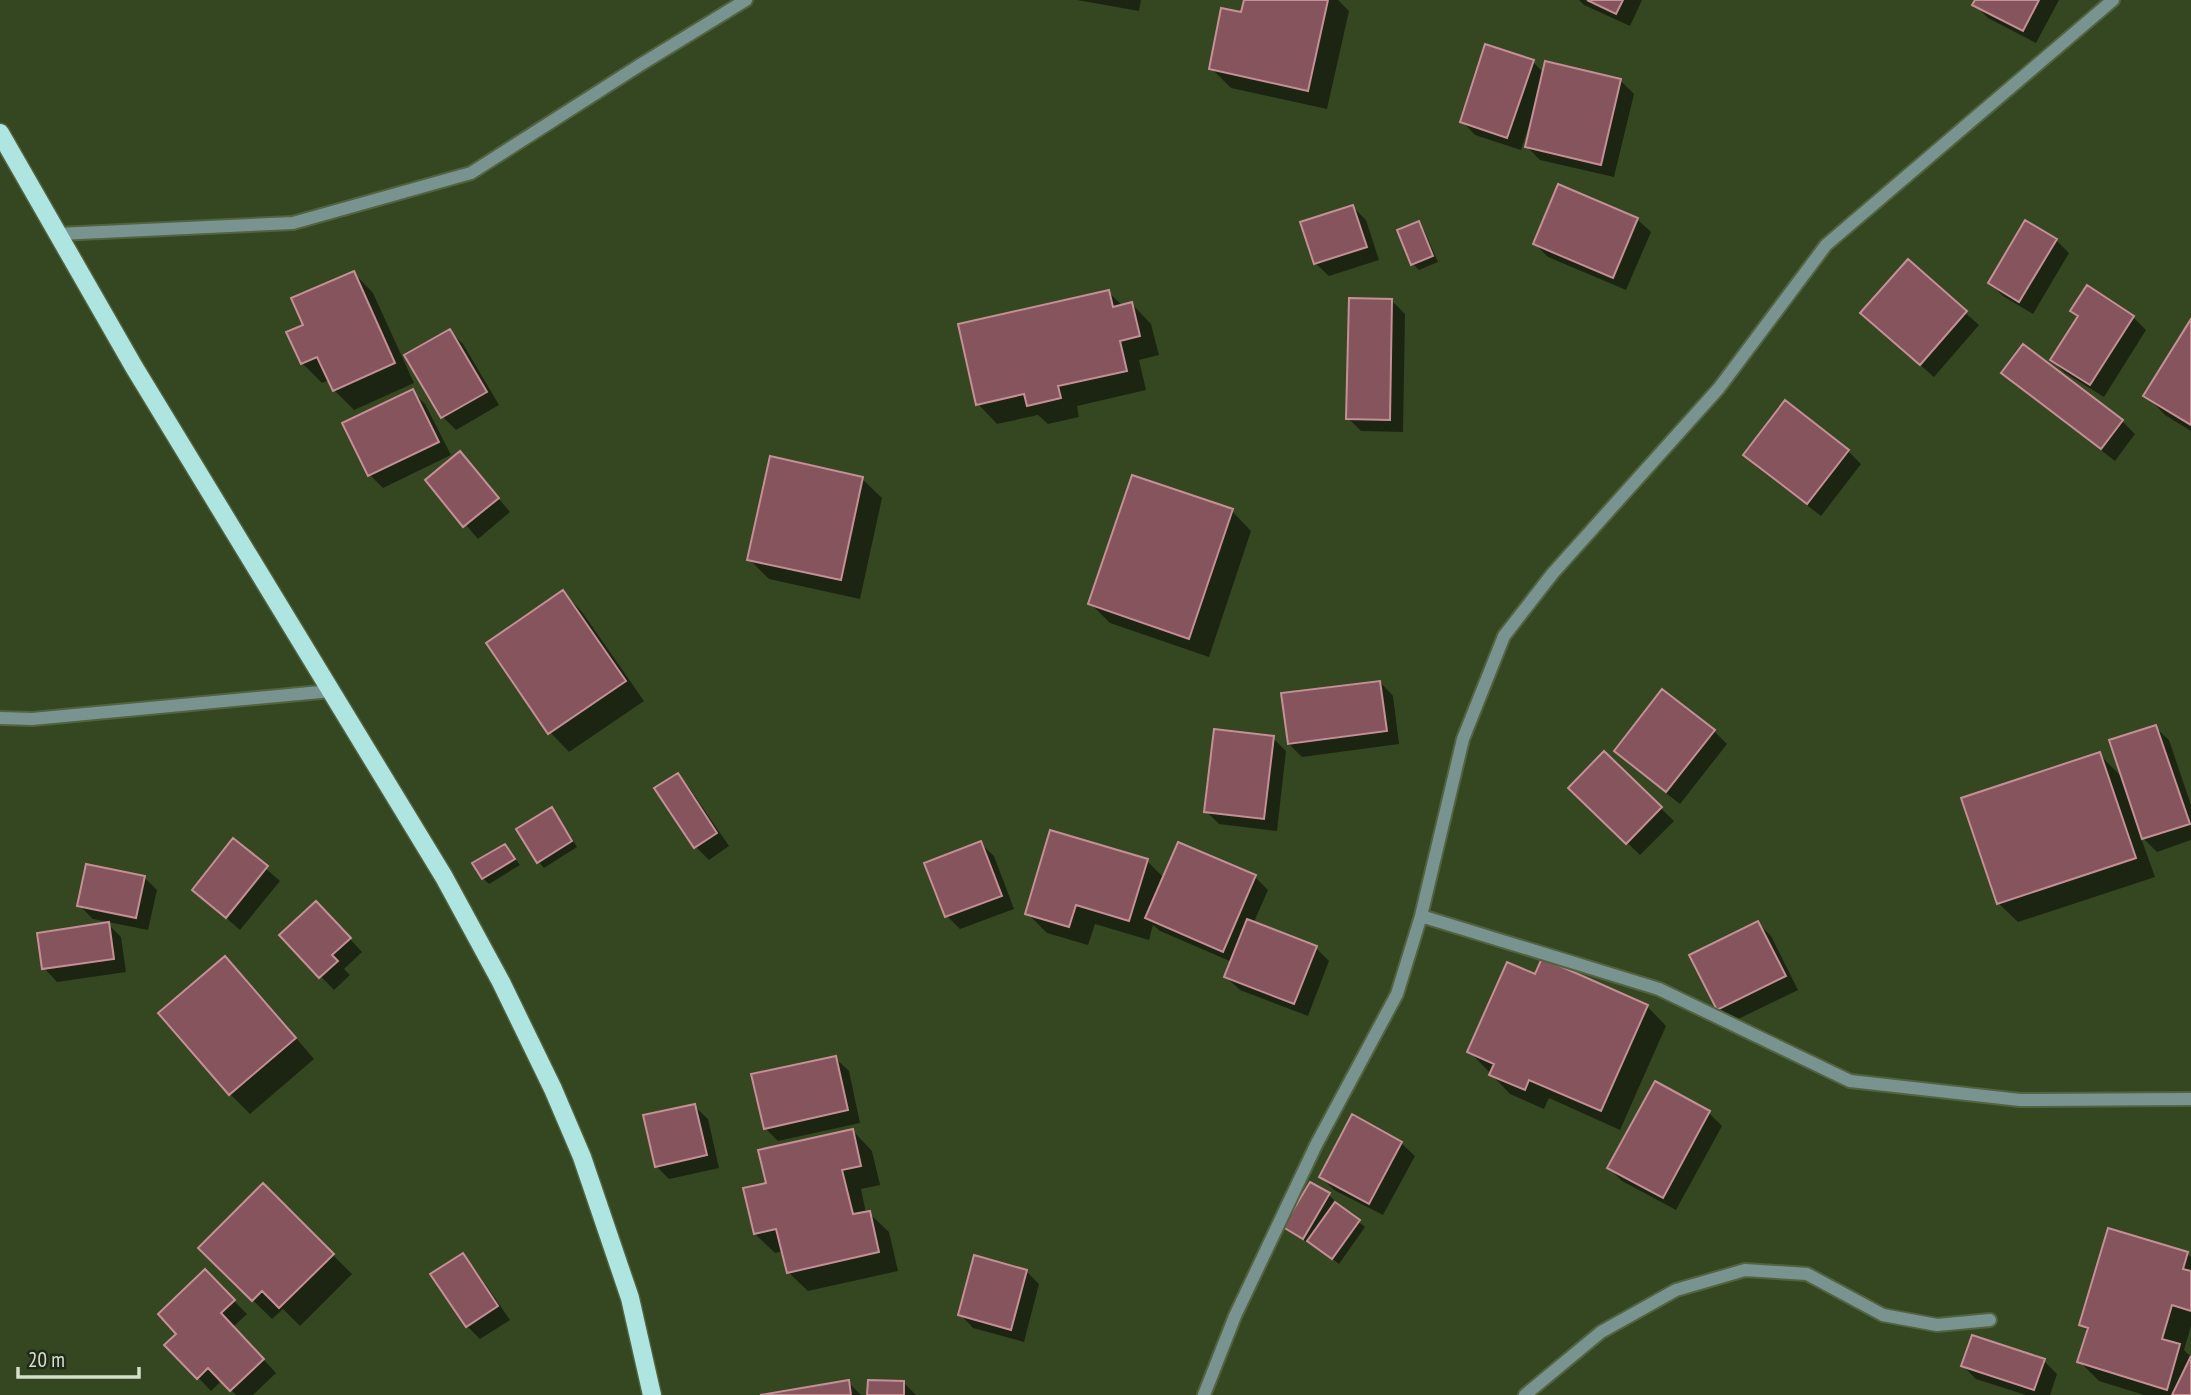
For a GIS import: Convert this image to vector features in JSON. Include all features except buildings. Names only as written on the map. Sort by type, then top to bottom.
[{"type":"main road","points":[[0,133],[134,367],[444,877],[500,982],[553,1089],[582,1157],[630,1298],[652,1395]]},
{"type":"street","points":[[60,234],[293,223],[471,173],[746,0]]},
{"type":"street","points":[[1204,1395],[1235,1316],[1316,1145],[1397,994],[1421,916],[1463,739],[1504,636],[1553,573],[1719,388],[1826,245],[2113,0]]},
{"type":"street","points":[[0,718],[32,719],[331,691]]},
{"type":"street","points":[[1421,916],[1659,989],[1850,1081],[2020,1100],[2191,1100]]},
{"type":"street","points":[[1525,1395],[1601,1332],[1676,1290],[1745,1270],[1807,1273],[1883,1315],[1937,1325],[1990,1320]]}]
